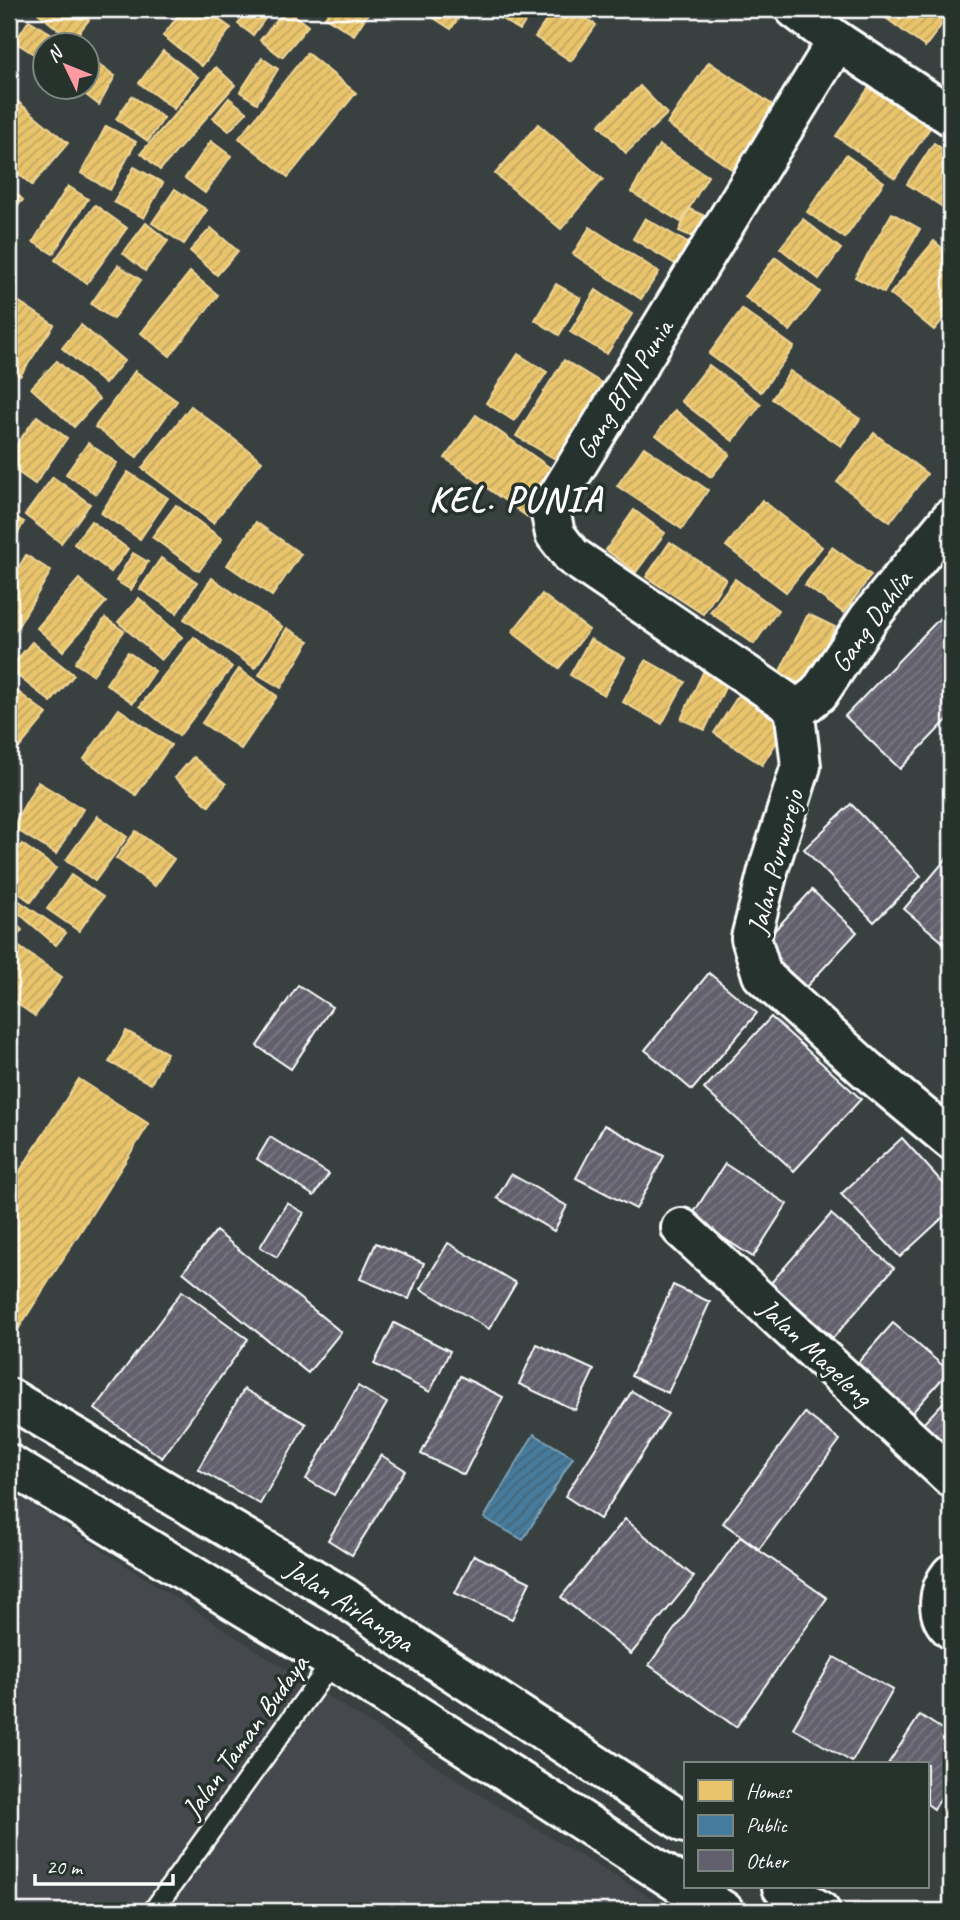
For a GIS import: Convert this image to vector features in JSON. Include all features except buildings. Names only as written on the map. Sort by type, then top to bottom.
[{"type":"street","points":[[795,9],[951,116]]},
{"type":"street","name":"Gang BTN Punia","points":[[806,700],[572,556],[555,534],[550,509],[838,41]]},
{"type":"street","name":"Gang Dahlia","points":[[806,700],[951,518]]},
{"type":"street","name":"Jalan Purworejo","points":[[806,700],[801,766],[769,867],[751,938],[762,975],[867,1070],[951,1140]]},
{"type":"street","name":"Jalan Mageleng","points":[[681,1228],[951,1477]]},
{"type":"street","name":"Jalan Airlangga","points":[[9,1398],[344,1597],[406,1641],[684,1823]]},
{"type":"street","name":"Jalan Airlangga","points":[[9,1464],[333,1661],[684,1886]]},
{"type":"street","points":[[951,1574],[942,1585],[940,1598],[944,1622],[951,1629]]},
{"type":"street","name":"Jalan Airlangga","points":[[687,1888],[724,1911]]},
{"type":"street","points":[[784,1888],[820,1911]]},
{"type":"lane","name":"Jalan Taman Budaya","points":[[153,1911],[333,1661]]},
{"type":"shaded area","points":[[9,1490],[496,1805],[673,1911],[9,1911]]},
{"type":"district","name":"KEL. PUNIA","points":[[516,499]]}]
